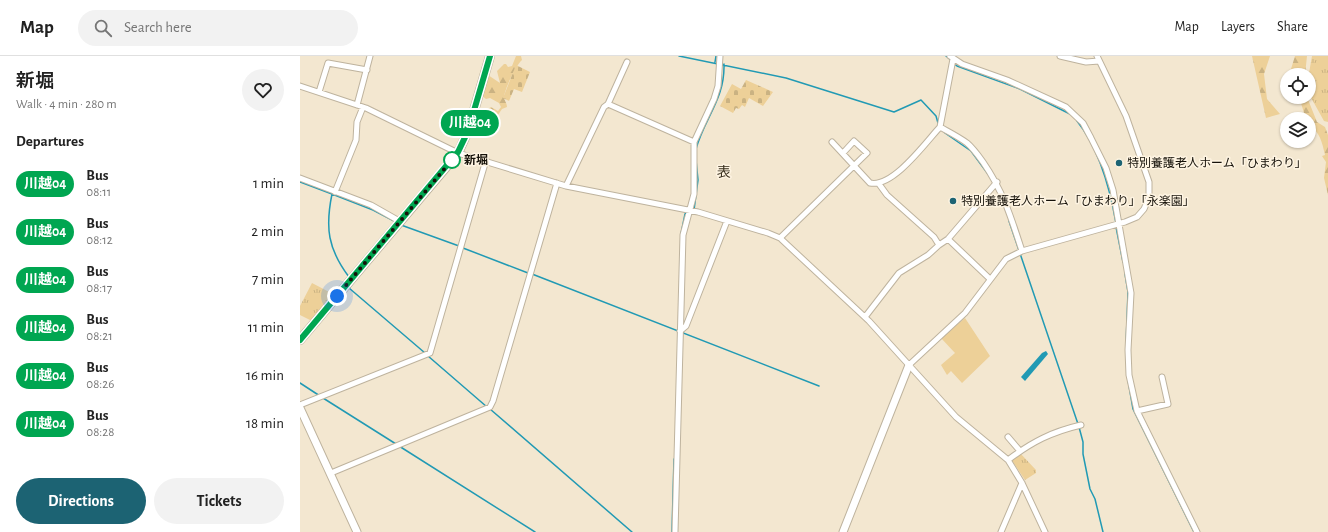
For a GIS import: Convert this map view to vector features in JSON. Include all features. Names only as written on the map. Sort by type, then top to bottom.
[{"type":"main road","points":[[300,340],[401,222],[458,152],[468,131],[490,56]]},
{"type":"street","points":[[335,192],[356,140],[357,122],[370,56]]},
{"type":"street","points":[[675,532],[683,235],[686,222],[691,211],[695,182],[694,142],[714,99],[718,86],[720,56]]},
{"type":"street","points":[[843,532],[909,366],[965,313],[1006,259],[1022,251],[1125,222],[1141,214],[1148,202],[1150,190],[1133,133],[1115,91],[1098,58],[1086,62],[1060,56]]},
{"type":"street","points":[[832,142],[870,183],[879,184],[917,155],[940,127],[952,58],[962,64],[1023,87],[1066,107],[1076,115],[1083,123],[1106,168],[1113,190],[1131,293],[1128,350],[1129,375],[1137,412],[1197,532]]},
{"type":"street","points":[[566,186],[604,107],[608,104],[627,62]]},
{"type":"street","points":[[319,92],[328,63],[367,70]]},
{"type":"street","points":[[300,86],[360,106],[458,152],[566,186],[691,211],[768,233],[780,238],[865,317],[956,417],[1008,460],[1022,483],[1045,532]]},
{"type":"street","points":[[608,104],[694,142]]},
{"type":"street","points":[[940,127],[967,143],[974,150],[997,182],[1011,215],[1022,251]]},
{"type":"street","points":[[780,238],[867,153],[854,141],[843,153]]},
{"type":"street","points":[[357,532],[300,406],[430,353],[486,160]]},
{"type":"street","points":[[300,178],[371,205],[401,222]]},
{"type":"street","points":[[865,317],[899,273],[928,255],[938,245],[948,239],[997,182]]},
{"type":"street","points":[[331,473],[484,409],[492,404],[557,183]]},
{"type":"street","points":[[879,184],[887,195],[934,237],[938,245]]},
{"type":"street","points":[[680,331],[686,326],[727,221]]},
{"type":"street","points":[[948,239],[990,279]]},
{"type":"street","points":[[1137,412],[1168,404],[1162,377]]},
{"type":"street","points":[[1008,460],[1020,451],[1055,431],[1081,425]]},
{"type":"street","points":[[1008,437],[1020,451]]},
{"type":"street","points":[[1001,532],[1022,483]]},
{"type":"green space","points":[[516,56],[521,56],[522,60],[514,72],[506,89],[504,98],[507,107],[502,109],[489,128],[486,125],[490,120],[486,110],[491,107],[498,111],[501,107],[499,103],[490,98],[486,99],[482,96],[488,75],[500,83],[497,71],[504,64],[508,67],[512,66]]},
{"type":"green space","points":[[1252,56],[1270,56],[1264,74],[1267,99],[1280,114],[1266,118]]},
{"type":"green space","points":[[1295,56],[1307,56],[1306,68],[1291,68]]},
{"type":"green space","points":[[1312,56],[1328,56],[1328,122],[1324,121],[1315,104],[1316,104],[1316,68],[1310,68]]},
{"type":"green space","points":[[516,65],[530,72],[522,92],[514,89],[509,101],[503,98]]},
{"type":"green space","points":[[746,80],[773,92],[763,106],[749,98],[745,107],[742,105],[739,109],[736,108],[733,113],[720,106],[732,84],[741,89]]},
{"type":"green space","points":[[1301,104],[1310,104],[1313,112],[1304,112]]},
{"type":"green space","points":[[1316,120],[1317,122],[1325,127],[1328,135],[1328,195],[1324,178],[1326,162],[1322,156],[1325,155],[1316,131]]},
{"type":"green space","points":[[312,283],[335,295],[312,321],[300,315],[300,306]]},
{"type":"green space","points":[[965,318],[990,356],[962,383],[951,371],[947,375],[941,365],[955,353],[941,338]]},
{"type":"green space","points":[[1020,453],[1036,470],[1036,473],[1025,480],[1011,459]]},
{"type":"water","points":[[1046,351],[1048,354],[1025,381],[1021,377],[1042,353]]},
{"type":"waterway","points":[[679,56],[786,78],[894,112],[921,100],[936,116],[938,123]]},
{"type":"waterway","points":[[715,62],[716,56]]},
{"type":"waterway","points":[[946,56],[951,60]]},
{"type":"waterway","points":[[953,63],[957,66],[1020,89],[1070,114]]},
{"type":"waterway","points":[[696,149],[704,127],[718,98],[721,88],[724,64]]},
{"type":"waterway","points":[[1077,121],[1092,144],[1102,169],[1107,183],[1116,223]]},
{"type":"waterway","points":[[945,133],[971,151],[988,174]]},
{"type":"waterway","points":[[694,210],[698,180],[696,160]]},
{"type":"waterway","points":[[300,182],[332,194],[329,217],[330,238],[336,257],[349,277]]},
{"type":"waterway","points":[[332,194],[373,210],[396,222]]},
{"type":"waterway","points":[[681,234],[685,214],[687,213]]},
{"type":"waterway","points":[[1009,221],[1078,424]]},
{"type":"waterway","points":[[401,225],[459,246]]},
{"type":"waterway","points":[[1116,227],[1123,262]]},
{"type":"waterway","points":[[463,248],[528,273]]},
{"type":"waterway","points":[[532,274],[819,386]]},
{"type":"waterway","points":[[1125,274],[1128,292],[1126,346]]},
{"type":"waterway","points":[[352,282],[353,283],[349,288],[425,353]]},
{"type":"waterway","points":[[428,356],[487,407]]},
{"type":"waterway","points":[[1127,374],[1133,409],[1194,532]]},
{"type":"waterway","points":[[300,383],[320,396]]},
{"type":"waterway","points":[[323,398],[396,444]]},
{"type":"waterway","points":[[490,409],[632,532]]},
{"type":"waterway","points":[[1079,427],[1083,442],[1083,454],[1090,489],[1095,499],[1103,532]]},
{"type":"waterway","points":[[399,446],[535,532]]},
{"type":"waterway","points":[[672,532],[674,459]]},
{"type":"bus line","name":"川越04","points":[[300,340],[432,185],[458,152],[468,131],[490,56]]},
{"type":"place","name":"新堀","points":[[452,160]]},
{"type":"place","name":"特別養護老人ホーム「ひまわり」","points":[[1119,163]]},
{"type":"place","name":"特別養護老人ホーム「ひまわり」「永楽園」","points":[[953,201]]},
{"type":"district","name":"表","points":[[724,172]]},
{"type":"route","points":[[337,296],[452,160]]}]
